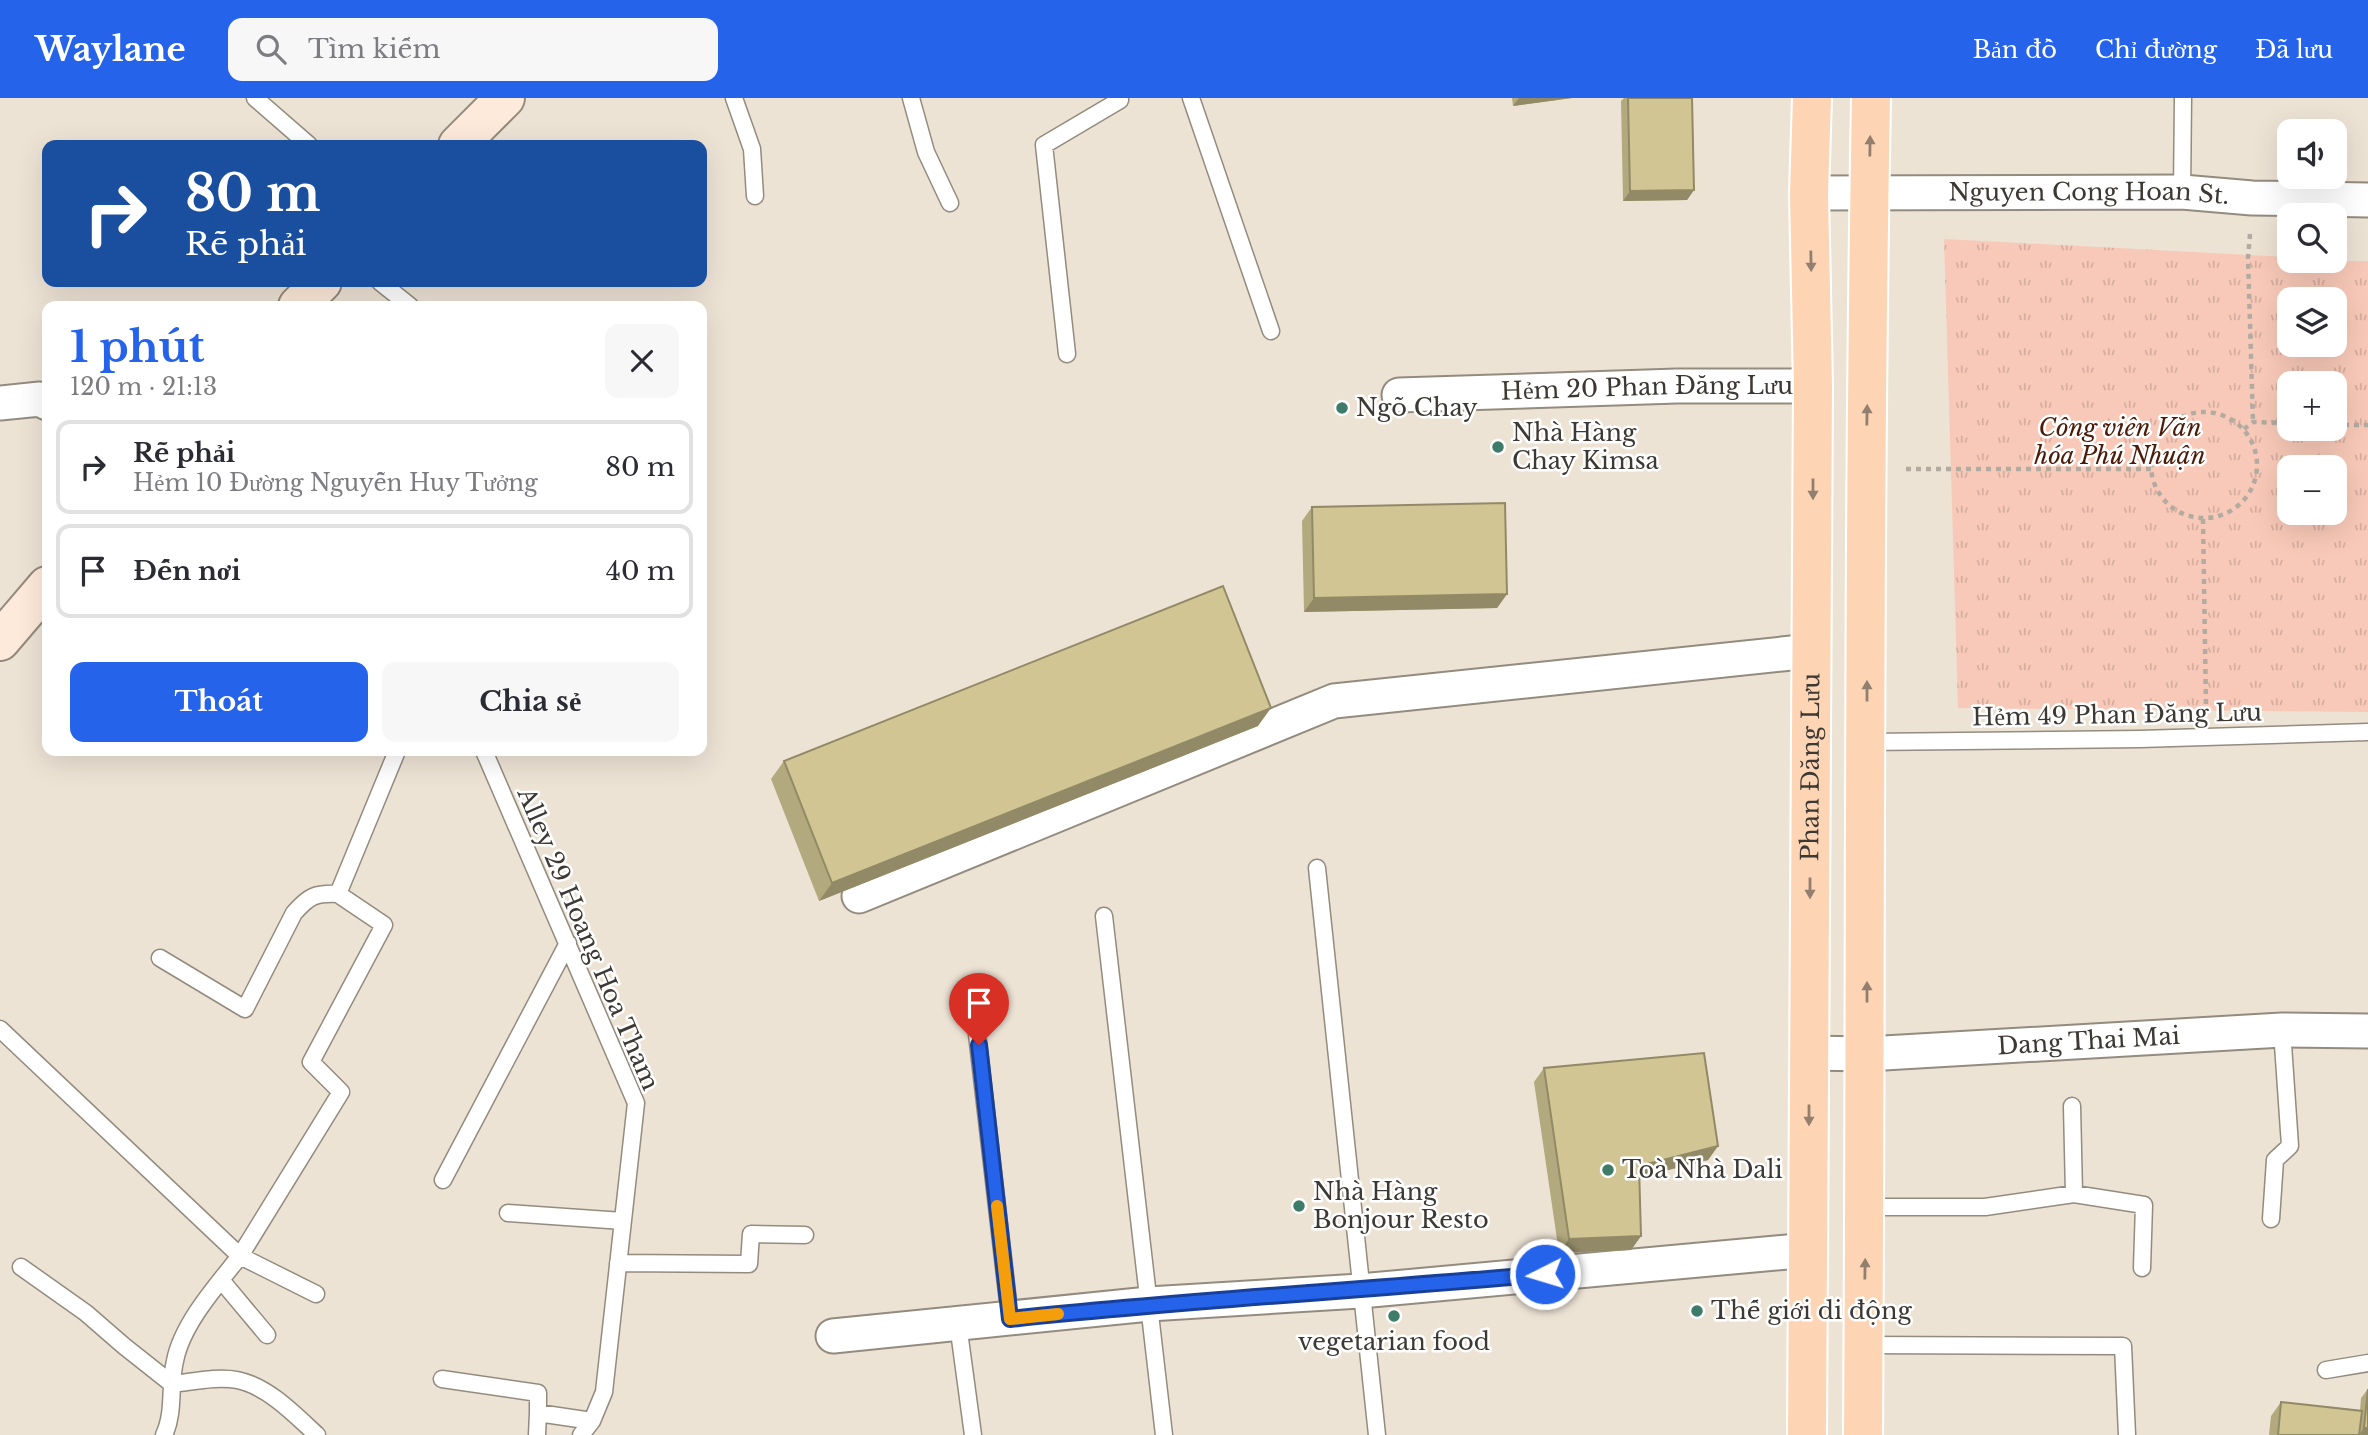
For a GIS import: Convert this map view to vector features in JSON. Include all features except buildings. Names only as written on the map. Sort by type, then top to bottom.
[{"type":"main road","name":"Phan Đăng Lưu","points":[[1807,1435],[1812,98]]},
{"type":"main road","points":[[1863,1435],[1867,1054],[1866,469],[1871,98]]},
{"type":"street","points":[[463,140],[506,98]]},
{"type":"street","name":"Nguyen Cong Hoan St.","points":[[1810,193],[2182,192],[2252,198],[2368,201]]},
{"type":"street","points":[[303,301],[317,287]]},
{"type":"street","name":"Hẻm 20 Phan Đăng Lưu","points":[[1398,395],[1677,386],[1813,386]]},
{"type":"street","points":[[0,402],[42,400]]},
{"type":"street","points":[[0,641],[42,592]]},
{"type":"street","points":[[859,896],[1334,701],[1811,651]]},
{"type":"street","name":"Dang Thai Mai","points":[[1809,1053],[1867,1054],[2282,1030],[2368,1031]]},
{"type":"street","points":[[833,1336],[1149,1304],[1360,1291],[1809,1250]]},
{"type":"lane","points":[[255,98],[303,140]]},
{"type":"lane","points":[[734,98],[752,149],[755,196]]},
{"type":"lane","points":[[911,98],[926,152],[950,203]]},
{"type":"lane","points":[[1191,98],[1271,331]]},
{"type":"lane","points":[[2182,192],[2183,98]]},
{"type":"lane","points":[[1068,354],[1044,145],[1121,99]]},
{"type":"lane","points":[[386,287],[404,301]]},
{"type":"lane","name":"Hẻm 49 Phan Đăng Lưu","points":[[1867,742],[2368,732]]},
{"type":"lane","points":[[338,894],[395,756]]},
{"type":"lane","name":"Alley 29 Hoang Hoa Tham","points":[[486,756],[636,1103],[604,1392],[592,1421],[581,1435]]},
{"type":"lane","points":[[1317,868],[1377,1435]]},
{"type":"lane","points":[[160,958],[245,1009],[295,913],[305,900],[319,893],[338,894],[384,925],[311,1062],[341,1092],[240,1256],[184,1334],[175,1360],[172,1406],[164,1435]]},
{"type":"lane","points":[[1104,916],[1164,1435]]},
{"type":"lane","points":[[443,1180],[568,943]]},
{"type":"lane","points":[[972,990],[1010,1319]]},
{"type":"lane","points":[[0,1029],[240,1256],[316,1294]]},
{"type":"lane","points":[[2271,1219],[2275,1160],[2290,1146],[2282,1030]]},
{"type":"lane","points":[[2072,1106],[2074,1194]]},
{"type":"lane","points":[[1866,1207],[1985,1207],[2074,1194],[2144,1205],[2142,1268]]},
{"type":"lane","points":[[508,1213],[623,1221]]},
{"type":"lane","points":[[618,1263],[749,1264],[751,1234],[805,1235]]},
{"type":"lane","points":[[21,1267],[86,1313],[172,1384],[237,1380],[259,1388],[281,1403],[317,1435]]},
{"type":"lane","points":[[221,1280],[267,1335]]},
{"type":"lane","points":[[958,1324],[973,1435]]},
{"type":"lane","points":[[1864,1345],[2123,1346],[2127,1435]]},
{"type":"lane","points":[[2326,1370],[2368,1363]]},
{"type":"lane","points":[[442,1379],[538,1393],[537,1435]]},
{"type":"lane","points":[[538,1413],[592,1421]]},
{"type":"path","points":[[2252,198],[2248,258],[2253,422]]},
{"type":"path","points":[[2194,412],[2212,412],[2229,418],[2244,429],[2253,445],[2257,463],[2255,480],[2248,495],[2235,508],[2221,516],[2203,519],[2186,516],[2171,508],[2152,480],[2150,462],[2154,445],[2164,429],[2177,418],[2194,412]]},
{"type":"path","points":[[2244,429],[2253,422],[2277,423]]},
{"type":"path","points":[[2347,425],[2368,425]]},
{"type":"path","points":[[1951,469],[2151,469]]},
{"type":"path","points":[[2203,519],[2204,737]]},
{"type":"green space","name":"Công viên Văn hóa Phú Nhuận","points":[[1944,239],[2277,256],[2277,273],[2347,273],[2347,261],[2368,261],[2368,712],[1958,708]]},
{"type":"slow traffic","points":[[997,1206],[1010,1319],[1058,1314]]},
{"type":"place","name":"Ngõ Chay","points":[[1342,408]]},
{"type":"place","name":"Nhà Hàng Chay Kimsa","points":[[1498,447]]},
{"type":"place","name":"Toà Nhà Dali","points":[[1608,1170]]},
{"type":"place","name":"Nhà Hàng Bonjour Resto","points":[[1299,1206]]},
{"type":"place","name":"Thế giới di động","points":[[1697,1311]]},
{"type":"place","name":"vegetarian food","points":[[1394,1316]]},
{"type":"route","points":[[979,1045],[1010,1319],[1149,1304],[1360,1291],[1545,1274]]}]
